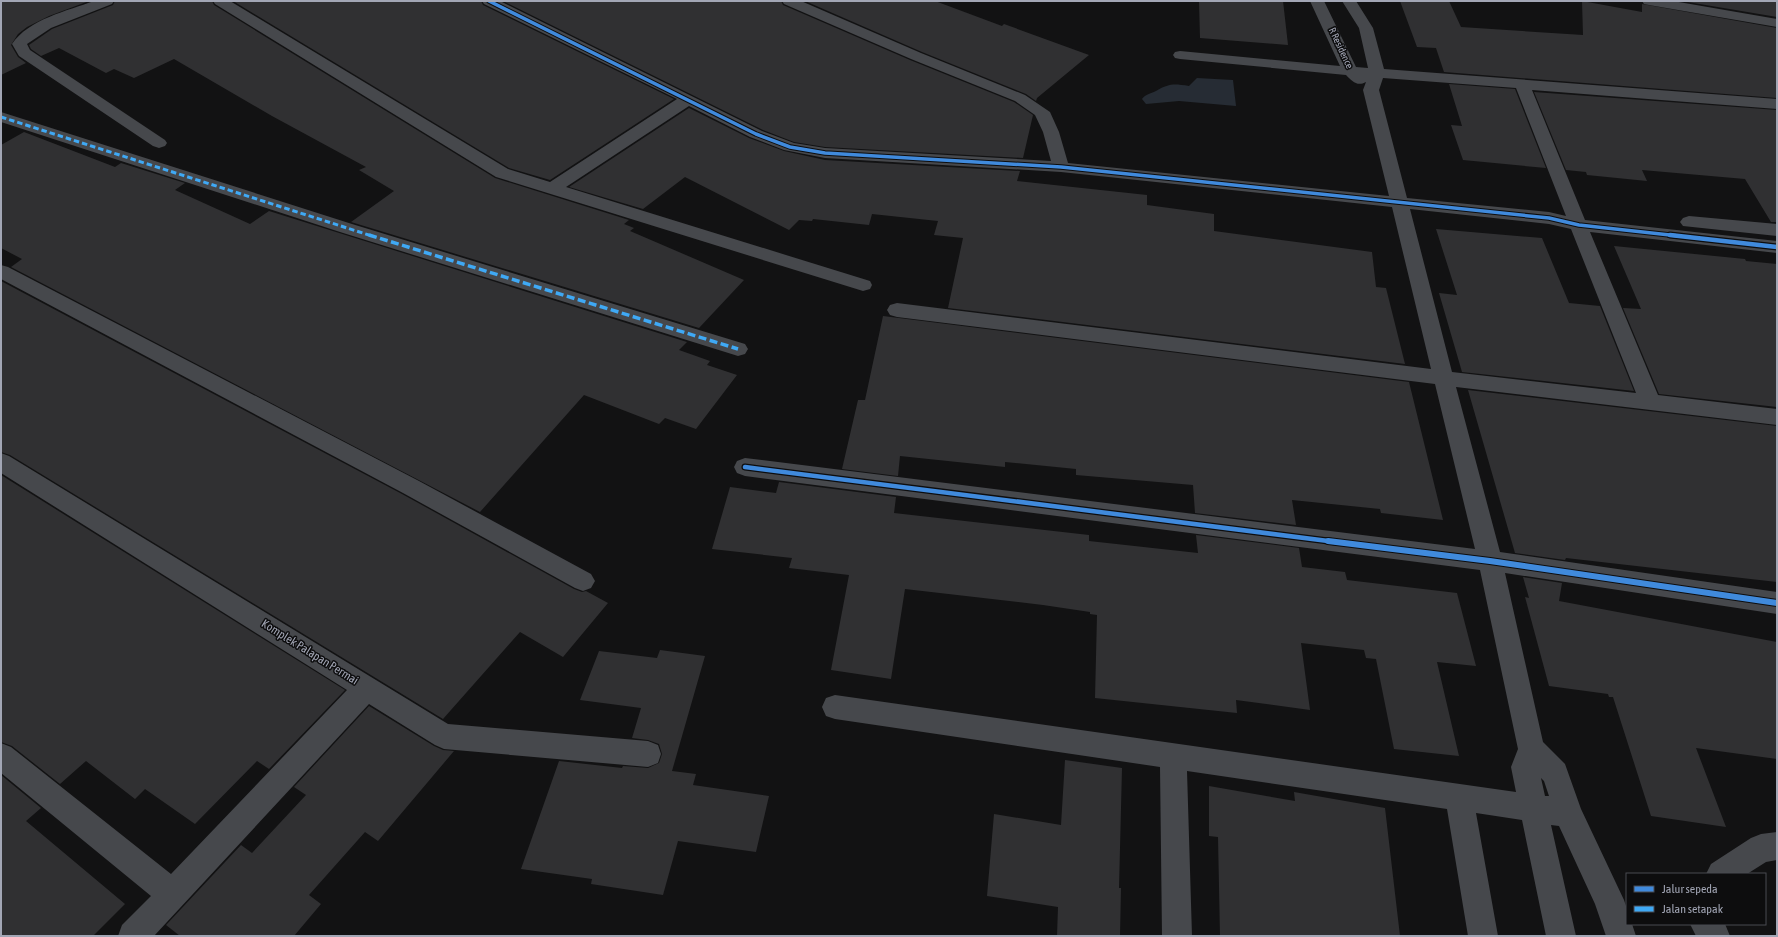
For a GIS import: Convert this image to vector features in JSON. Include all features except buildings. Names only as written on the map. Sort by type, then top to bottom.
[{"type":"street","points":[[107,1],[34,31],[23,38],[19,44],[24,52],[159,143]]},
{"type":"street","points":[[220,1],[502,174],[863,285]]},
{"type":"street","points":[[489,1],[756,134],[790,147],[825,153],[870,157],[1061,167],[1549,218],[1777,230]]},
{"type":"street","points":[[789,1],[916,56],[1020,98],[1042,112],[1051,132],[1061,167]]},
{"type":"street","name":"R Residence","points":[[1317,1],[1350,71]]},
{"type":"street","points":[[1349,1],[1366,28],[1374,82],[1398,202],[1490,561],[1531,749],[1525,767],[1561,936]]},
{"type":"street","points":[[1649,1],[1777,23]]},
{"type":"street","points":[[1180,55],[1350,71],[1374,82],[1522,85],[1777,104]]},
{"type":"street","points":[[1522,85],[1650,402]]},
{"type":"street","points":[[552,189],[688,99]]},
{"type":"street","points":[[1,117],[346,228],[738,349]]},
{"type":"street","points":[[1576,219],[1777,247]]},
{"type":"street","points":[[1,271],[397,480],[584,581]]},
{"type":"street","points":[[897,310],[1443,378],[1777,417]]},
{"type":"street","name":"Komplek Palapan Permai","points":[[1,462],[444,736],[648,754]]},
{"type":"street","points":[[745,467],[1490,561],[1777,603]]},
{"type":"street","points":[[133,936],[367,687]]},
{"type":"street","points":[[835,707],[1568,812]]},
{"type":"street","points":[[1531,749],[1555,772],[1568,812],[1618,900],[1621,936]]},
{"type":"street","points":[[1173,755],[1178,936]]},
{"type":"street","points":[[1,756],[172,894]]},
{"type":"street","points":[[1459,797],[1482,936]]},
{"type":"street","points":[[1722,873],[1760,848],[1777,846]]},
{"type":"street","points":[[1705,925],[1713,931],[1715,936]]},
{"type":"shaded area","points":[[1197,78],[1233,80],[1236,106],[1179,101],[1146,104],[1142,99],[1147,95],[1169,85],[1189,86]]},
{"type":"marked path","points":[[1,117],[346,228],[738,349]]},
{"type":"cycle path","points":[[489,1],[756,134],[790,147],[825,153],[870,157],[1061,167],[1549,218],[1579,225],[1777,247]]},
{"type":"cycle path","points":[[745,467],[1490,561],[1777,603]]}]
